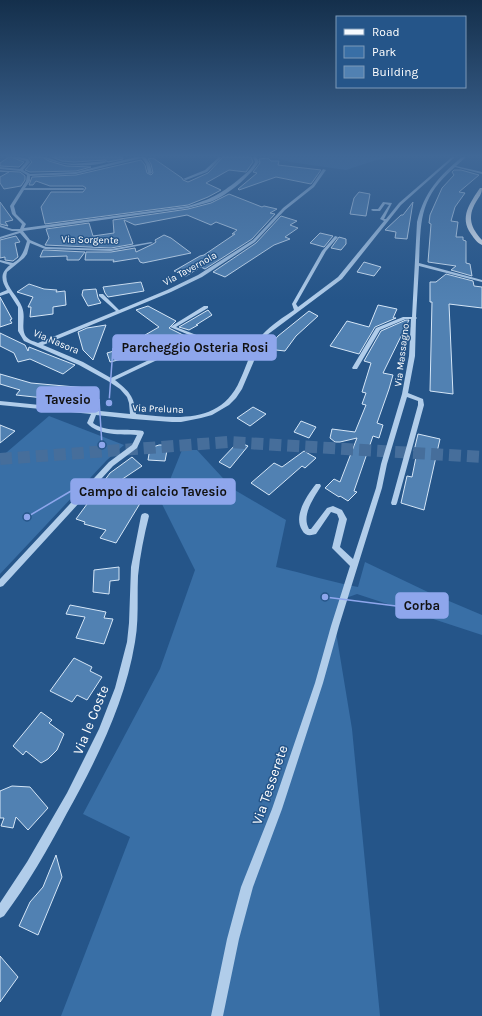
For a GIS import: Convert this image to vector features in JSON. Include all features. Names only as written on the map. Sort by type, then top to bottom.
[{"type":"main road","points":[[471,204],[466,216],[470,229],[482,243]]},
{"type":"street","points":[[13,204],[11,211],[24,224],[21,231]]},
{"type":"street","points":[[0,238],[21,231],[181,209],[197,204]]},
{"type":"street","name":"Via Tavernola","points":[[38,345],[169,291],[200,276],[249,245],[290,204]]},
{"type":"street","points":[[373,210],[379,210],[383,204]]},
{"type":"street","points":[[387,221],[382,219],[391,204]]},
{"type":"street","name":"Via Preluna","points":[[0,403],[133,417],[182,420],[203,415],[222,407],[236,394],[257,346],[265,334],[340,278],[400,204]]},
{"type":"street","name":"Via Massagno","points":[[354,564],[379,488],[384,464],[405,394],[412,356],[419,222],[424,204]]},
{"type":"street","points":[[1,227],[21,231],[29,241]]},
{"type":"street","points":[[296,310],[294,304],[324,251],[336,236]]},
{"type":"street","name":"Via Sorgente","points":[[29,241],[45,248],[111,250],[151,243]]},
{"type":"street","name":"Via Nasora","points":[[29,241],[23,257],[12,264],[3,274],[4,281],[20,308],[20,333],[26,340],[87,366],[111,380],[130,397],[133,417]]},
{"type":"street","points":[[0,261],[12,264]]},
{"type":"street","points":[[417,264],[482,281]]},
{"type":"street","points":[[0,295],[10,291]]},
{"type":"street","points":[[101,295],[119,312]]},
{"type":"street","points":[[111,380],[193,341],[197,337],[172,327],[206,307]]},
{"type":"street","points":[[355,368],[378,329],[405,318],[415,318]]},
{"type":"street","points":[[394,503],[421,405],[421,400],[419,398],[405,394]]},
{"type":"street","points":[[0,584],[111,464],[135,446],[141,433],[94,428],[90,423],[94,413]]},
{"type":"street","points":[[318,486],[308,500],[303,523],[304,529],[307,532],[313,532],[326,512],[333,509],[340,512],[343,519],[336,548],[354,564]]},
{"type":"street","name":"Via le Coste","points":[[0,912],[33,865],[79,783],[110,716],[126,666],[131,642],[134,616],[135,567],[145,516]]},
{"type":"street","name":"Via Tesserete","points":[[218,1016],[231,947],[247,887],[277,809],[320,683],[354,564]]},
{"type":"green space","points":[[49,416],[124,445],[107,460],[0,574],[0,458]]},
{"type":"green space","points":[[182,450],[197,450],[233,489],[286,520],[276,567],[358,587],[365,562],[430,593],[482,615],[482,635],[357,594],[343,599],[335,626],[352,729],[380,1016],[61,1016],[130,837],[83,814],[160,669],[195,570],[161,502]]},
{"type":"building","points":[[0,204],[2,204],[13,220],[5,222],[8,226],[0,224]]},
{"type":"building","points":[[43,204],[189,204],[45,224],[41,207]]},
{"type":"building","points":[[206,204],[255,204],[277,209],[270,213],[275,214],[252,239],[205,269],[201,267],[186,276],[174,271],[204,255],[235,234],[232,234],[237,230],[216,222],[211,225],[187,215],[135,225],[124,220],[133,244],[111,248],[45,245],[49,238],[46,229],[89,223],[93,236],[114,233],[113,220],[188,209]]},
{"type":"building","points":[[352,204],[368,204],[366,216],[350,214]]},
{"type":"building","points":[[413,204],[407,239],[395,238],[396,232],[385,230],[401,215],[403,215]]},
{"type":"building","points":[[435,204],[457,204],[451,221],[458,222],[456,237],[463,237],[463,240],[466,241],[466,263],[470,264],[472,276],[451,270],[456,266],[428,262],[431,224],[429,223],[430,215]]},
{"type":"building","points":[[281,216],[297,221],[290,225],[298,228],[285,237],[290,239],[274,245],[225,277],[213,272],[256,243]]},
{"type":"building","points":[[320,233],[333,236],[324,247],[310,243]]},
{"type":"building","points":[[164,235],[171,238],[191,253],[143,263],[140,262],[138,258],[113,262],[114,260],[85,260],[86,252],[111,252],[135,248],[136,252],[153,244],[156,242],[155,240]]},
{"type":"building","points":[[16,236],[20,242],[15,243],[18,257],[13,261],[5,260],[5,257],[0,258],[0,240]]},
{"type":"building","points":[[339,237],[346,239],[346,244],[341,250],[331,248]]},
{"type":"building","points":[[43,250],[85,252],[79,260],[67,260],[67,256],[40,257]]},
{"type":"building","points":[[364,262],[381,267],[374,276],[357,272]]},
{"type":"building","points":[[446,274],[473,281],[474,286],[482,287],[482,308],[449,304],[453,394],[430,391],[432,302],[430,302],[430,282],[436,282]]},
{"type":"building","points":[[141,282],[144,291],[108,297],[103,287]]},
{"type":"building","points":[[29,284],[44,289],[57,290],[56,292],[65,291],[66,305],[53,307],[53,314],[30,317],[31,307],[28,307],[33,297],[17,292]]},
{"type":"building","points":[[96,289],[101,303],[88,306],[82,295],[83,290]]},
{"type":"building","points":[[0,297],[12,319],[10,320],[12,323],[0,327]]},
{"type":"building","points":[[378,305],[397,309],[393,318],[396,318],[375,327],[359,354],[330,346],[347,321],[369,327]]},
{"type":"building","points":[[148,306],[176,321],[169,328],[185,336],[167,347],[145,335],[159,327],[136,310]]},
{"type":"building","points":[[208,310],[212,315],[196,325],[198,325],[189,330],[179,327]]},
{"type":"building","points":[[309,311],[318,316],[296,336],[285,351],[267,349],[278,336]]},
{"type":"building","points":[[409,320],[383,373],[393,375],[377,423],[383,425],[379,438],[373,436],[354,491],[357,492],[348,501],[325,488],[334,479],[340,482],[357,438],[335,442],[330,438],[332,429],[355,432],[366,405],[362,404],[366,393],[362,392],[371,363],[364,361],[381,331]]},
{"type":"building","points":[[106,325],[93,360],[83,350],[78,332],[87,328]]},
{"type":"building","points":[[0,333],[25,345],[28,351],[29,347],[75,365],[63,374],[30,359],[18,362],[14,353],[0,346]]},
{"type":"building","points":[[121,349],[126,358],[110,362],[107,353]]},
{"type":"building","points":[[0,374],[31,383],[87,388],[80,402],[78,403],[16,395],[20,390],[0,384]]},
{"type":"building","points":[[253,407],[266,414],[250,426],[237,418]]},
{"type":"building","points":[[301,421],[316,427],[309,438],[294,432]]},
{"type":"building","points":[[0,425],[15,431],[0,443]]},
{"type":"building","points":[[418,434],[440,439],[424,510],[401,503],[407,476],[412,477],[417,452],[414,451]]},
{"type":"building","points":[[238,442],[248,446],[230,468],[219,462]]},
{"type":"building","points":[[159,445],[168,445],[165,461],[148,460],[150,448]]},
{"type":"building","points":[[304,451],[316,458],[305,468],[302,466],[269,495],[251,483],[274,463],[282,467]]},
{"type":"building","points":[[132,457],[142,466],[121,480],[150,487],[116,543],[100,538],[106,530],[84,524],[85,522],[76,519],[110,473]]},
{"type":"building","points":[[119,567],[119,580],[110,581],[109,594],[93,592],[94,570]]},
{"type":"building","points":[[70,605],[106,612],[104,618],[113,619],[104,644],[76,638],[85,617],[66,614]]},
{"type":"building","points":[[74,658],[92,667],[90,671],[102,677],[87,700],[77,695],[72,702],[50,691]]},
{"type":"building","points":[[41,712],[52,720],[49,723],[64,734],[57,750],[48,759],[41,763],[26,751],[23,755],[13,746]]},
{"type":"building","points":[[12,786],[30,787],[48,808],[28,830],[16,817],[13,828],[1,826],[4,818],[0,818],[0,791]]},
{"type":"building","points":[[56,855],[62,877],[38,935],[19,926],[30,902],[43,887]]},
{"type":"building","points":[[0,956],[18,977],[0,1002]]},
{"type":"tunnel","points":[[0,459],[228,442],[482,457]]},
{"type":"place","name":"Parcheggio Osteria Rosi","points":[[109,403]]},
{"type":"place","name":"Tavesio","points":[[102,445]]},
{"type":"place","name":"Campo di calcio Tavesio","points":[[27,517]]},
{"type":"place","name":"Corba","points":[[325,597]]}]
